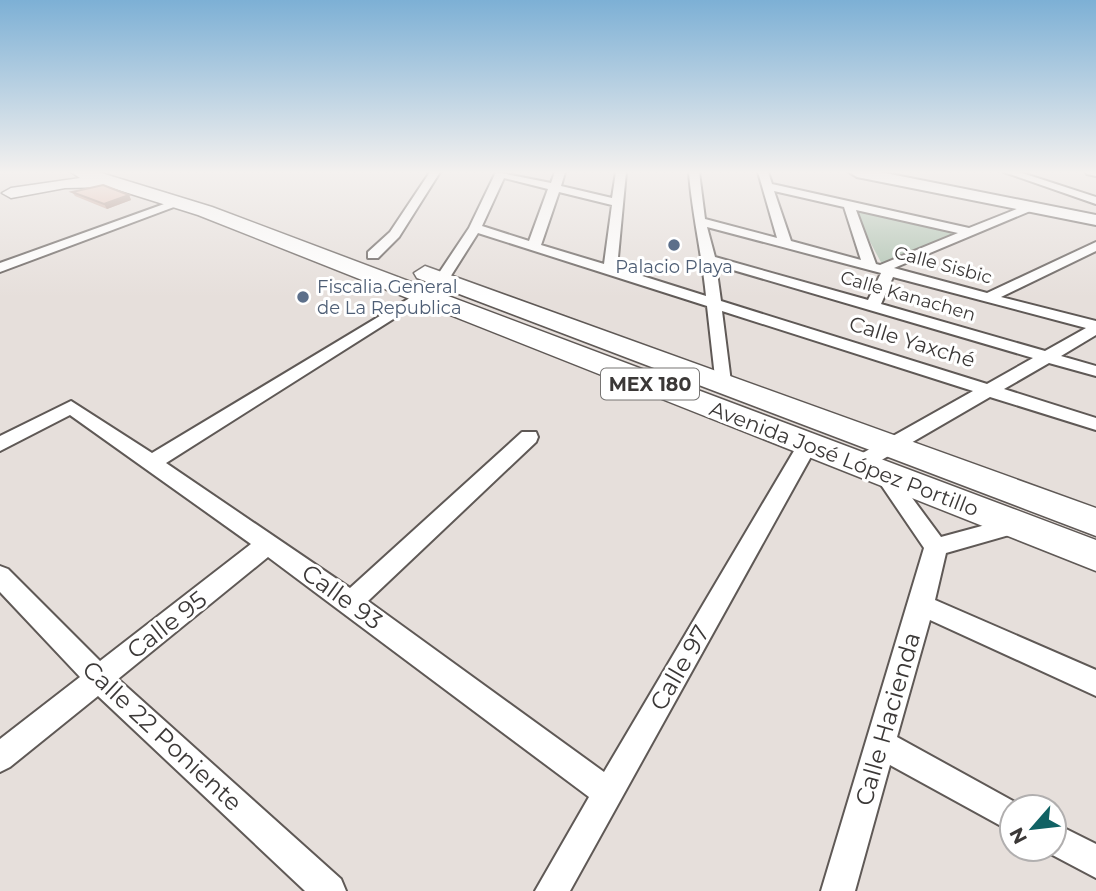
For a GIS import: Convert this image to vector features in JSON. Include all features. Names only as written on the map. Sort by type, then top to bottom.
[{"type":"main road","name":"Avenida José López Portillo","points":[[213,214],[722,382],[1096,522]]},
{"type":"main road","name":"Avenida José López Portillo","points":[[260,214],[373,255],[432,286],[808,444],[1096,556]]},
{"type":"main road","points":[[1064,214],[1096,220]]},
{"type":"street","points":[[0,268],[147,214]]},
{"type":"street","points":[[373,255],[395,234],[408,214]]},
{"type":"street","points":[[152,463],[432,286],[475,228],[482,214]]},
{"type":"street","points":[[534,246],[546,214]]},
{"type":"street","points":[[610,271],[617,214]]},
{"type":"street","points":[[698,214],[709,259],[722,382]]},
{"type":"street","points":[[776,214],[785,243]]},
{"type":"street","points":[[853,214],[880,269],[873,305]]},
{"type":"street","points":[[887,214],[970,232]]},
{"type":"street","points":[[880,269],[1015,214]]},
{"type":"street","name":"Calle Sisbic","points":[[699,221],[1096,327]]},
{"type":"street","name":"Calle Yaxché","points":[[475,228],[1096,424]]},
{"type":"street","points":[[989,297],[1096,246]]},
{"type":"street","name":"Calle Kanachen","points":[[709,259],[1096,371]]},
{"type":"street","points":[[1015,525],[936,547],[871,469],[890,446],[1096,327]]},
{"type":"street","name":"Calle 93","points":[[0,444],[71,407],[351,603],[608,793]]},
{"type":"street","points":[[351,603],[529,437]]},
{"type":"street","name":"Calle 97","points":[[552,891],[808,444]]},
{"type":"street","name":"Calle 95","points":[[0,757],[268,544]]},
{"type":"street","name":"Calle Hacienda","points":[[838,891],[922,605],[936,547]]},
{"type":"street","name":"Calle 22 Poniente","points":[[0,576],[99,678],[329,891]]},
{"type":"street","points":[[922,605],[1096,683]]},
{"type":"street","points":[[881,744],[998,808]]},
{"type":"street","points":[[1068,847],[1096,862]]},
{"type":"green space","points":[[855,214],[883,214],[961,232],[883,266]]},
{"type":"place","name":"Palacio Playa","points":[[674,245]]},
{"type":"place","name":"Fiscalia General de La Republica","points":[[303,297]]}]
